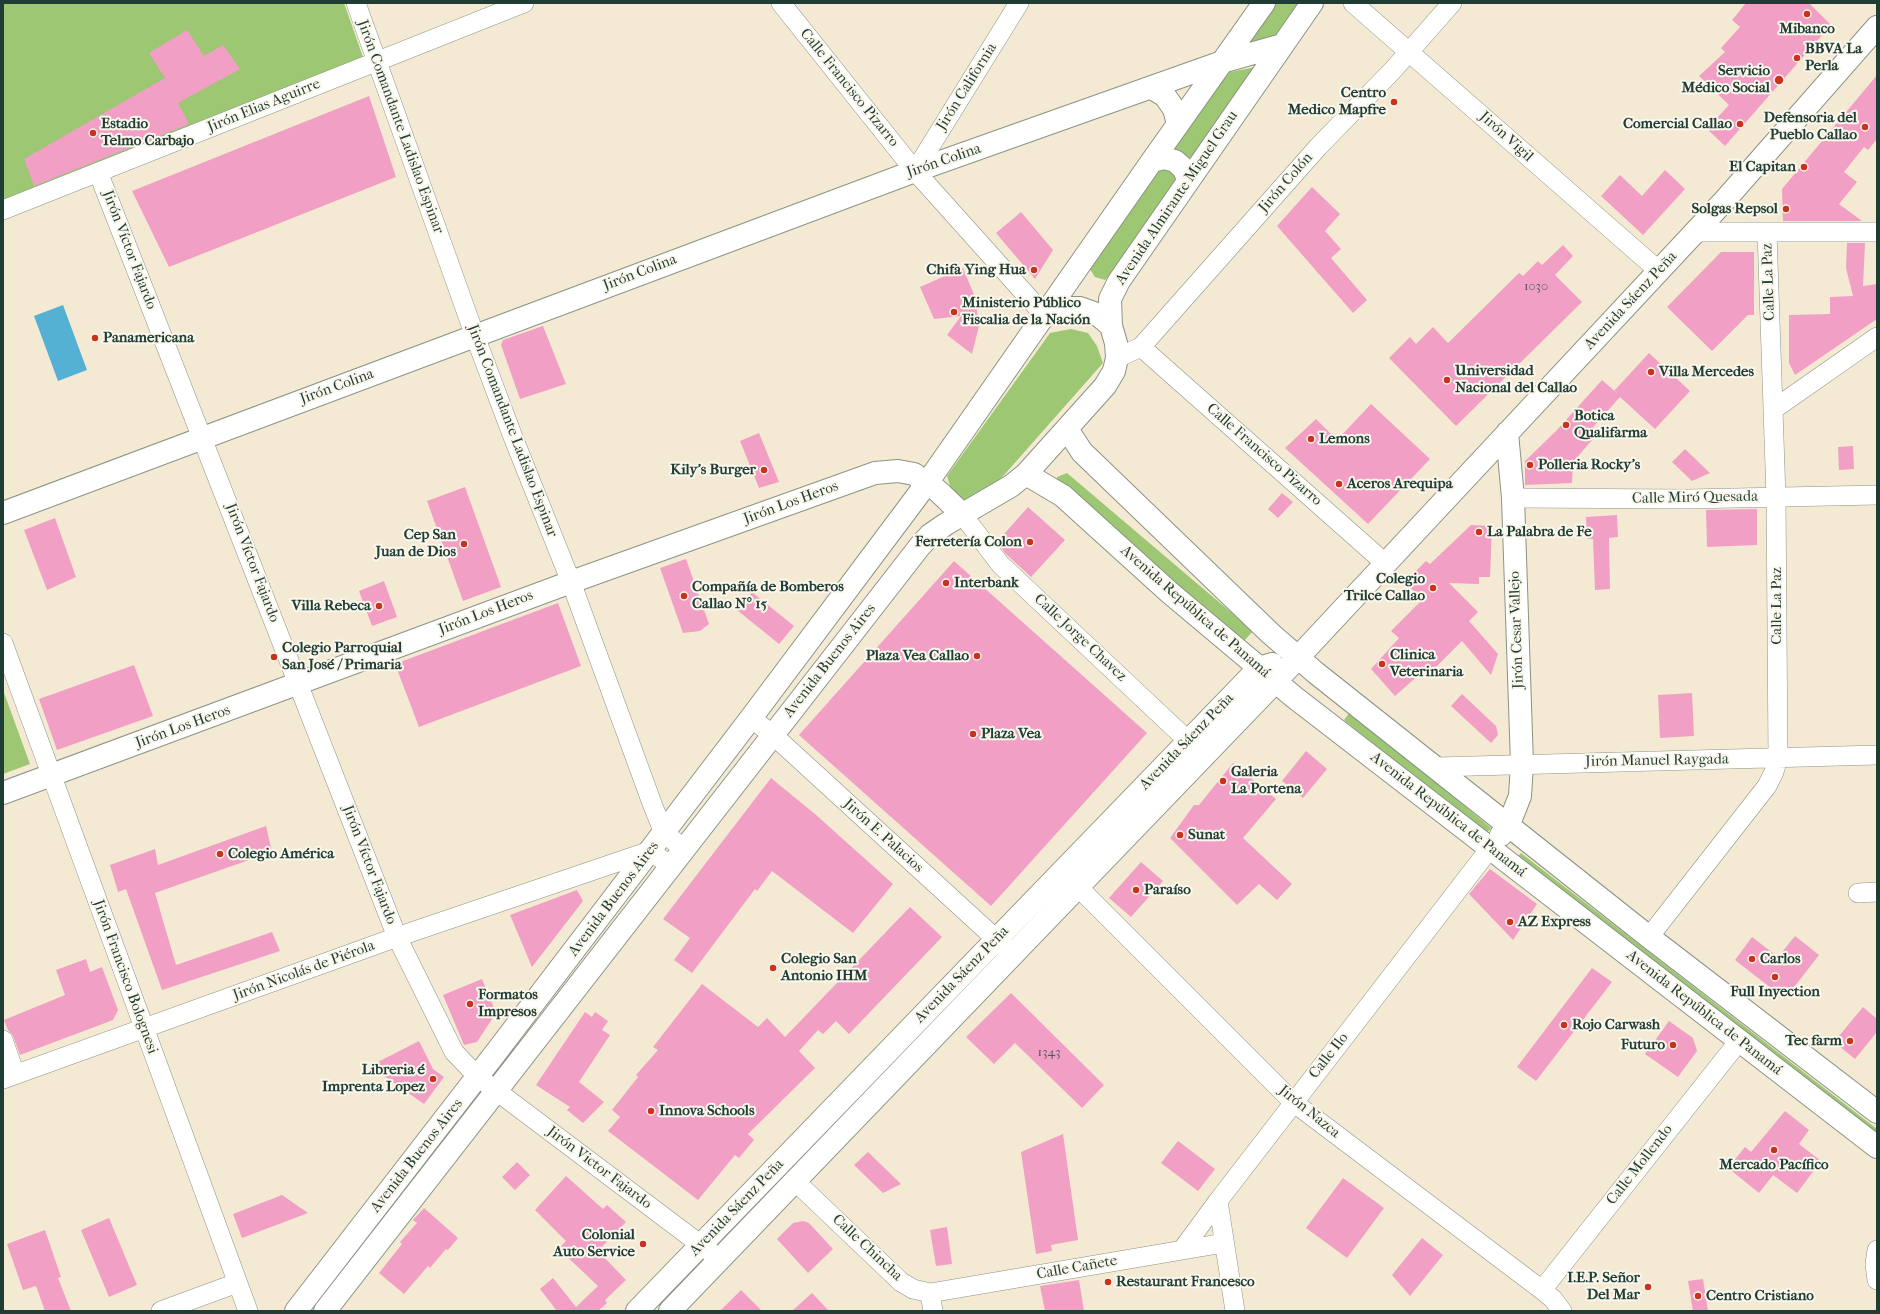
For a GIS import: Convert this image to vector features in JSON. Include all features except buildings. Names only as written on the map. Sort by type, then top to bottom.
[{"type":"main road","points":[[927,483],[1264,3]]},
{"type":"main road","name":"Avenida Almirante Miguel Grau","points":[[962,514],[1012,486],[1026,474],[1105,386],[1114,371],[1117,358],[1116,343],[1111,326],[1110,299],[1119,281],[1312,3]]},
{"type":"main road","name":"Avenida Sáenz Peña","points":[[670,1311],[1276,682],[1725,200],[1877,27]]},
{"type":"main road","name":"Jirón Colina","points":[[3,513],[915,170],[1152,88],[1222,62],[1282,45]]},
{"type":"main road","points":[[1152,88],[1165,96],[1174,109],[1178,124]]},
{"type":"main road","points":[[1152,161],[1164,158],[1175,161],[1184,169],[1188,180]]},
{"type":"main road","points":[[1045,316],[1062,308],[1080,308],[1097,314],[1111,326]]},
{"type":"main road","name":"Avenida República de Panamá","points":[[1067,429],[1082,452],[1271,634],[1298,658],[1650,937],[1877,1112]]},
{"type":"main road","name":"Jirón Cesar Vallejo","points":[[1507,433],[1513,498],[1522,764],[1520,796],[1509,824]]},
{"type":"main road","name":"Jirón Los Heros","points":[[3,794],[571,582],[875,473],[898,471],[914,474],[927,483],[962,514]]},
{"type":"main road","name":"Avenida República de Panamá","points":[[1026,474],[1048,486],[1068,501],[1169,592],[1276,682],[1877,1147]]},
{"type":"main road","name":"Avenida Buenos Aires","points":[[296,1311],[478,1077],[752,718],[927,483]]},
{"type":"main road","name":"Avenida Buenos Aires","points":[[325,1311],[920,546],[936,531],[962,514]]},
{"type":"main road","points":[[1259,668],[1298,658]]},
{"type":"main road","name":"Avenida Sáenz Peña","points":[[637,1311],[1259,668]]},
{"type":"main road","name":"Calle Ilo","points":[[1491,847],[1509,824]]},
{"type":"street","name":"Jirón Comandante Ladislao Espinar","points":[[356,3],[475,336],[513,437],[571,582],[664,833]]},
{"type":"street","name":"Jirón Elias Aguirre","points":[[3,210],[524,3]]},
{"type":"street","name":"Calle Francisco Pizarro","points":[[781,3],[915,170],[1045,316]]},
{"type":"street","name":"Jirón California","points":[[915,170],[1018,3]]},
{"type":"street","name":"Jirón Vigil","points":[[1353,3],[1659,271]]},
{"type":"street","name":"Jirón Colón","points":[[1117,358],[1141,347],[1318,147],[1409,51],[1452,3]]},
{"type":"street","name":"Jirón Víctor Fajardo","points":[[98,172],[397,937],[454,1052],[478,1077]]},
{"type":"street","points":[[1694,232],[1877,232]]},
{"type":"street","name":"Calle La Paz","points":[[1650,937],[1767,786],[1774,772],[1778,758],[1776,497],[1767,232]]},
{"type":"street","points":[[1774,409],[1877,337]]},
{"type":"street","name":"Calle Francisco Pizarro","points":[[1141,347],[1386,564]]},
{"type":"street","name":"Calle Miró Quesada","points":[[1513,498],[1688,499],[1877,495]]},
{"type":"street","name":"Calle Jorge Chavez","points":[[962,514],[1000,564],[1204,756]]},
{"type":"street","name":"Jirón Francisco Bolognesi","points":[[3,643],[53,775],[144,1029],[248,1311]]},
{"type":"street","name":"Jirón E. Palacios","points":[[752,718],[1013,955]]},
{"type":"street","name":"Jirón Manuel Raygada","points":[[1437,767],[1877,755]]},
{"type":"street","points":[[664,833],[684,849]]},
{"type":"street","name":"Calle Ilo","points":[[1182,1250],[1293,1102],[1491,847]]},
{"type":"street","points":[[650,851],[671,866]]},
{"type":"street","name":"Jirón Nicolás de Piérola","points":[[9,1076],[144,1029],[397,937],[650,851]]},
{"type":"street","name":"Jirón Nazca","points":[[1078,887],[1293,1102],[1542,1290],[1553,1299],[1562,1311]]},
{"type":"street","points":[[1858,893],[1877,892]]},
{"type":"street","points":[[3,1040],[9,1076]]},
{"type":"street","name":"Calle Mollendo","points":[[1542,1290],[1739,1041]]},
{"type":"street","name":"Jirón Victor Fajardo","points":[[478,1077],[720,1259]]},
{"type":"street","name":"Calle Chincha","points":[[796,1181],[901,1282],[931,1302]]},
{"type":"street","points":[[1218,1200],[1235,1311]]},
{"type":"street","name":"Calle Cañete","points":[[931,1302],[1182,1250],[1224,1243]]},
{"type":"street","points":[[1877,1250],[1875,1264],[1877,1280]]},
{"type":"street","points":[[161,1311],[237,1283]]},
{"type":"green space","name":"Estadio Telmo Carbajo","points":[[3,3],[344,3],[364,60],[3,206]]},
{"type":"green space","points":[[1273,3],[1302,3],[1276,40],[1256,48],[1246,43]]},
{"type":"green space","points":[[1256,67],[1186,164],[1164,149],[1220,74]]},
{"type":"green space","points":[[1156,163],[1184,174],[1114,271],[1105,280],[1095,277],[1089,268]]},
{"type":"green space","points":[[1071,329],[1088,333],[1097,346],[1103,363],[982,500],[970,501],[960,499],[951,489],[947,476],[1050,333]]},
{"type":"green space","points":[[1067,473],[1253,631],[1244,641],[1185,591],[1168,587],[1058,490],[1057,477]]},
{"type":"green space","points":[[3,690],[30,764],[3,774]]},
{"type":"green space","points":[[1350,712],[1491,828],[1485,835],[1344,720]]},
{"type":"green space","points":[[1521,853],[1877,1129],[1877,1143],[1516,859]]},
{"type":"water","points":[[63,305],[87,370],[58,381],[34,316]]},
{"type":"place","name":"Mibanco","points":[[1807,14]]},
{"type":"place","name":"BBVA La Perla","points":[[1797,58]]},
{"type":"place","name":"Servicio Médico Social","points":[[1779,80]]},
{"type":"place","name":"Centro Medico Mapfre","points":[[1394,102]]},
{"type":"place","name":"Comercial Callao","points":[[1740,124]]},
{"type":"place","name":"Defensoria del Pueblo Callao","points":[[1865,127]]},
{"type":"place","name":"Estadio Telmo Carbajo","points":[[93,133]]},
{"type":"place","name":"El Capitan","points":[[1804,167]]},
{"type":"place","name":"Solgas Repsol","points":[[1786,209]]},
{"type":"place","name":"Chifa Ying Hua","points":[[1034,270]]},
{"type":"place","name":"Ministerio Público Fiscalia de la Nación","points":[[954,312]]},
{"type":"place","name":"Panamericana","points":[[95,338]]},
{"type":"place","name":"Villa Mercedes","points":[[1651,372]]},
{"type":"place","name":"Universidad Nacional del Callao","points":[[1447,380]]},
{"type":"place","name":"Botica Qualifarma","points":[[1566,425]]},
{"type":"place","name":"Lemons","points":[[1311,439]]},
{"type":"place","name":"Polleria Rocky's","points":[[1530,465]]},
{"type":"place","name":"Kily's Burger","points":[[764,470]]},
{"type":"place","name":"Aceros Arequipa","points":[[1339,484]]},
{"type":"place","name":"La Palabra de Fe","points":[[1479,532]]},
{"type":"place","name":"Ferretería Colon","points":[[1030,542]]},
{"type":"place","name":"Cep San Juan de Dios","points":[[464,544]]},
{"type":"place","name":"Interbank","points":[[946,583]]},
{"type":"place","name":"Colegio Trilce Callao","points":[[1433,588]]},
{"type":"place","name":"Compañía de Bomberos Callao Nº 15","points":[[684,596]]},
{"type":"place","name":"Villa Rebeca","points":[[379,606]]},
{"type":"place","name":"Plaza Vea Callao","points":[[977,656]]},
{"type":"place","name":"Colegio Parroquial San José / Primaria","points":[[274,657]]},
{"type":"place","name":"Clinica Veterinaria","points":[[1382,664]]},
{"type":"place","name":"Plaza Vea","points":[[973,734]]},
{"type":"place","name":"Galeria La Portena","points":[[1223,781]]},
{"type":"place","name":"Sunat","points":[[1180,835]]},
{"type":"place","name":"Colegio América","points":[[220,854]]},
{"type":"place","name":"Paraíso","points":[[1136,890]]},
{"type":"place","name":"AZ Express","points":[[1510,922]]},
{"type":"place","name":"Carlos","points":[[1752,959]]},
{"type":"place","name":"Colegio San Antonio IHM","points":[[773,968]]},
{"type":"place","name":"Full Inyection","points":[[1775,977]]},
{"type":"place","name":"Formatos Impresos","points":[[470,1004]]},
{"type":"place","name":"Rojo Carwash","points":[[1564,1025]]},
{"type":"place","name":"Tec farm","points":[[1850,1041]]},
{"type":"place","name":"Futuro","points":[[1673,1045]]},
{"type":"place","name":"Libreria é Imprenta Lopez","points":[[433,1079]]},
{"type":"place","name":"Innova Schools","points":[[651,1111]]},
{"type":"place","name":"Mercado Pacífico","points":[[1774,1150]]},
{"type":"place","name":"Colonial Auto Service","points":[[643,1244]]},
{"type":"place","name":"Restaurant Francesco","points":[[1108,1282]]},
{"type":"place","name":"I.E.P. Señor Del Mar","points":[[1648,1287]]},
{"type":"place","name":"Centro Cristiano","points":[[1698,1296]]}]
